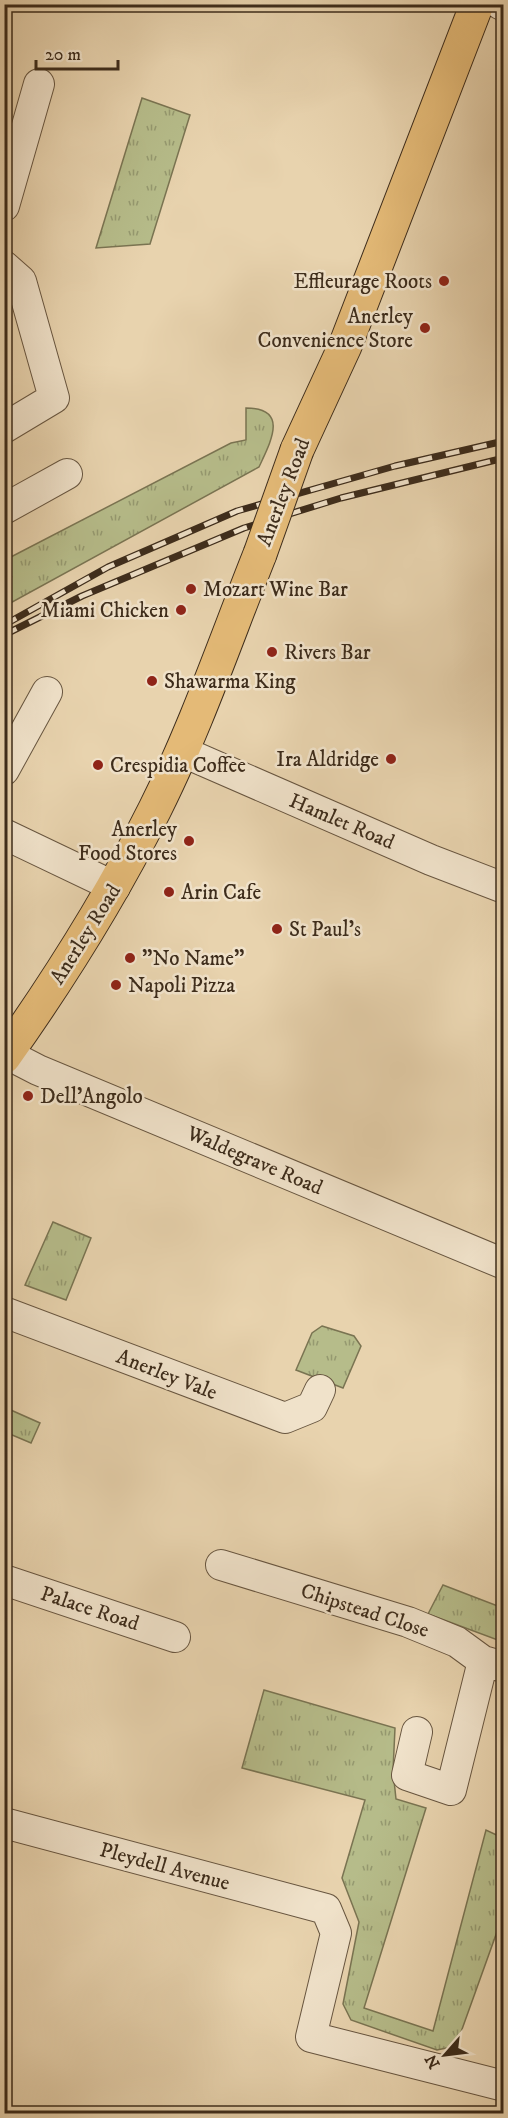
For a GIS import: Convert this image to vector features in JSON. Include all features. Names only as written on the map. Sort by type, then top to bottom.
[{"type":"main road","name":"Anerley Road","points":[[10,1041],[79,948],[115,887],[156,808],[260,554],[297,450],[345,346],[477,4]]},
{"type":"street","points":[[4,206],[39,84]]},
{"type":"street","points":[[4,266],[21,281],[54,398],[4,428]]},
{"type":"street","points":[[4,509],[67,474]]},
{"type":"street","points":[[4,770],[47,692]]},
{"type":"street","name":"Hamlet Road","points":[[181,751],[431,860],[504,888]]},
{"type":"street","points":[[4,834],[115,887]]},
{"type":"street","name":"Waldegrave Road","points":[[10,1041],[47,1074],[504,1264]]},
{"type":"street","name":"Anerley Vale","points":[[4,1312],[285,1418],[312,1407],[320,1390]]},
{"type":"street","name":"Chipstead Close","points":[[221,1565],[408,1622],[457,1642],[493,1664]]},
{"type":"street","name":"Palace Road","points":[[4,1580],[175,1637]]},
{"type":"street","points":[[417,1732],[407,1775],[451,1790],[493,1664]]},
{"type":"street","name":"Pleydell Avenue","points":[[4,1823],[326,1909],[336,1933],[311,2037],[504,2086]]},
{"type":"green space","points":[[142,98],[190,115],[150,244],[96,248]]},
{"type":"green space","points":[[246,408],[260,410],[268,414],[272,420],[271,438],[259,467],[5,606],[5,560],[231,443],[246,440]]},
{"type":"green space","points":[[53,1222],[91,1238],[66,1300],[25,1285]]},
{"type":"green space","points":[[322,1326],[354,1336],[361,1346],[343,1388],[296,1370],[312,1333]]},
{"type":"green space","points":[[4,1407],[40,1423],[31,1443],[5,1432]]},
{"type":"green space","points":[[443,1585],[503,1608],[503,1642],[428,1614]]},
{"type":"green space","points":[[264,1690],[395,1728],[393,1771],[396,1799],[426,1808],[364,2008],[433,2031],[486,1830],[503,1838],[503,1915],[456,2046],[437,2050],[351,2020],[343,2004],[359,1922],[342,1878],[365,1800],[242,1768]]},
{"type":"railway","points":[[4,625],[108,567],[237,511],[395,466],[504,441]]},
{"type":"railway","points":[[4,635],[82,596],[244,528],[341,498],[504,458]]},
{"type":"place","name":"Effleurage Roots","points":[[444,281]]},
{"type":"place","name":"Anerley Convenience Store","points":[[425,328]]},
{"type":"place","name":"Mozart Wine Bar","points":[[191,589]]},
{"type":"place","name":"Miami Chicken","points":[[181,610]]},
{"type":"place","name":"Rivers Bar","points":[[272,652]]},
{"type":"place","name":"Shawarma King","points":[[152,681]]},
{"type":"place","name":"Ira Aldridge","points":[[391,759]]},
{"type":"place","name":"Crespidia Coffee","points":[[98,765]]},
{"type":"place","name":"Anerley Food Stores","points":[[189,841]]},
{"type":"place","name":"Arin Cafe","points":[[169,892]]},
{"type":"place","name":"St Paul's","points":[[277,929]]},
{"type":"place","name":"\"No Name\"","points":[[130,958]]},
{"type":"place","name":"Napoli Pizza","points":[[116,985]]},
{"type":"place","name":"Dell'Angolo","points":[[28,1096]]}]
